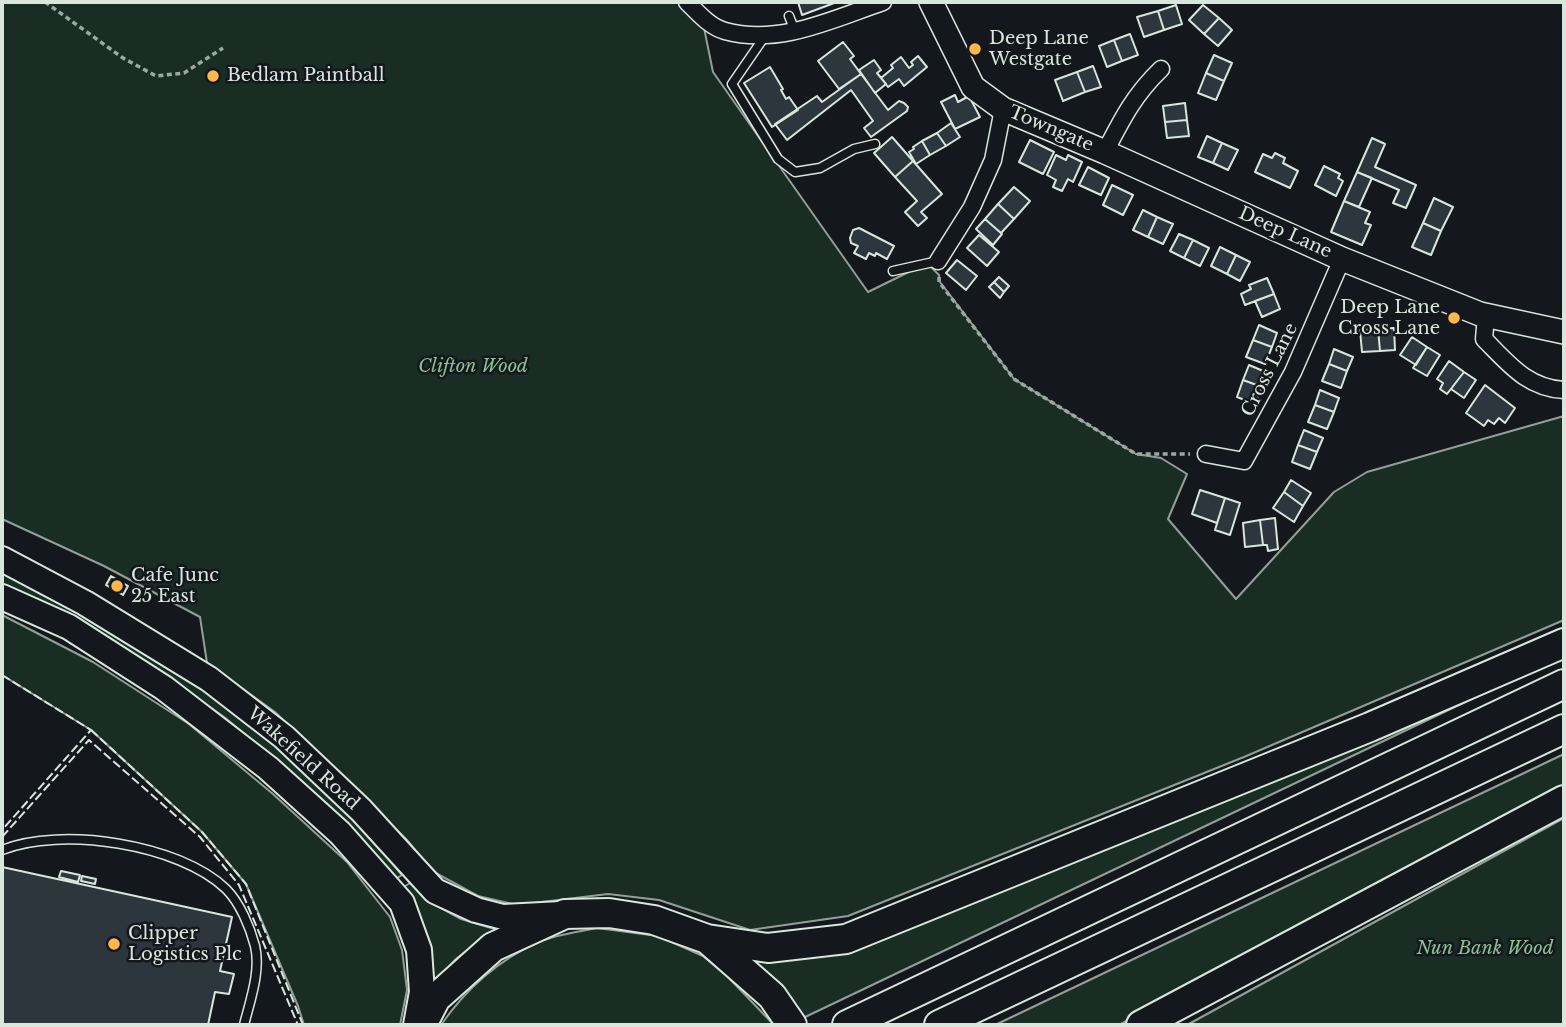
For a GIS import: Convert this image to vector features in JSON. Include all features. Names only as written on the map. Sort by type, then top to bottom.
[{"type":"highway","points":[[419,1025],[436,998],[493,947],[565,914],[609,913],[654,920],[707,939],[768,948],[846,939],[1370,727],[1564,643]]},
{"type":"highway","points":[[850,1024],[1564,684]]},
{"type":"highway","points":[[939,1025],[1564,729]]},
{"type":"highway","points":[[1140,1025],[1564,800]]},
{"type":"highway","points":[[707,939],[772,996],[792,1025]]},
{"type":"main road","name":"Wakefield Road","points":[[2,559],[85,603],[209,679],[284,737],[361,810],[435,891],[476,910],[503,917],[565,914]]},
{"type":"main road","name":"Wakefield Road","points":[[2,597],[69,627],[164,688],[268,768],[340,833],[402,903],[419,950],[422,992],[419,1025]]},
{"type":"street","points":[[687,2],[702,18],[724,31],[765,36],[792,23],[883,2]]},
{"type":"street","name":"Towngate","points":[[931,2],[973,87],[1003,109],[1105,152]]},
{"type":"street","points":[[1105,152],[1129,105],[1161,69]]},
{"type":"street","points":[[938,261],[972,207],[993,160],[1003,109]]},
{"type":"street","name":"Deep Lane","points":[[1105,152],[1342,259],[1486,316],[1564,332]]},
{"type":"street","name":"Cross Lane","points":[[1206,454],[1244,461],[1293,372],[1342,259]]},
{"type":"street","points":[[1486,316],[1484,339],[1522,377],[1554,390],[1564,390]]},
{"type":"lane","points":[[765,36],[732,84],[778,159],[795,172],[820,169],[853,149],[876,144]]},
{"type":"lane","points":[[893,271],[938,261]]},
{"type":"lane","points":[[2,850],[18,843],[43,841],[107,843],[184,862],[225,888],[241,911],[255,946],[257,965],[244,1025]]},
{"type":"path","points":[[46,2],[123,58],[156,76],[184,73],[223,48]]},
{"type":"path","points":[[938,261],[939,282],[1014,379],[1136,454],[1206,454]]},
{"type":"green space","name":"Clifton Wood","points":[[2,2],[687,2],[702,18],[713,72],[868,292],[927,263],[939,275],[940,282],[1014,379],[1136,454],[1161,458],[1187,474],[1168,519],[1236,599],[1334,492],[1367,472],[1564,416],[1564,620],[1244,757],[848,916],[750,930],[659,900],[608,894],[517,905],[478,896],[432,871],[407,840],[275,712],[207,663],[200,617],[104,566],[2,519]]},
{"type":"green space","points":[[2,571],[135,643],[219,700],[298,765],[369,837],[402,875],[394,880],[281,764],[224,717],[156,669],[2,587]]},
{"type":"green space","points":[[2,615],[93,662],[189,724],[273,794],[347,862],[390,917],[402,950],[407,990],[400,1025],[304,1025],[246,884],[202,832],[91,730],[2,675]]},
{"type":"green space","points":[[1503,684],[803,1018],[752,958],[769,957]]},
{"type":"green space","points":[[1564,754],[1564,788],[1119,1025],[995,1025]]},
{"type":"green space","name":"Nun Bank Wood","points":[[1564,818],[1564,1025],[1187,1025]]},
{"type":"green space","points":[[410,883],[432,903],[461,919],[498,930],[456,959],[432,983],[402,888]]},
{"type":"green space","points":[[597,928],[658,936],[703,956],[727,976],[774,1025],[441,1025],[472,988],[510,957],[546,939]]},
{"type":"building","points":[[798,2],[837,2],[802,15]]},
{"type":"building","points":[[1176,5],[1182,24],[1164,30],[1158,11]]},
{"type":"building","points":[[1203,5],[1219,18],[1204,34],[1189,20]]},
{"type":"building","points":[[1158,11],[1164,30],[1144,37],[1137,17]]},
{"type":"building","points":[[1219,18],[1232,30],[1218,46],[1204,34]]},
{"type":"building","points":[[1130,34],[1138,55],[1122,61],[1114,40]]},
{"type":"building","points":[[1114,40],[1122,61],[1107,67],[1099,46]]},
{"type":"building","points":[[843,42],[854,56],[850,59],[861,74],[839,89],[818,61]]},
{"type":"building","points":[[1214,55],[1232,63],[1224,81],[1206,73]]},
{"type":"building","points":[[918,56],[927,67],[904,86],[899,79],[888,87],[881,78],[893,68],[891,65],[901,57],[909,68]]},
{"type":"building","points":[[874,60],[881,70],[877,73],[886,84],[875,93],[859,70]]},
{"type":"building","points":[[1093,66],[1101,87],[1085,92],[1077,72]]},
{"type":"building","points":[[770,67],[786,99],[789,97],[798,110],[772,127],[744,83]]},
{"type":"building","points":[[1077,72],[1085,92],[1063,101],[1055,80]]},
{"type":"building","points":[[1206,73],[1224,81],[1216,100],[1198,93]]},
{"type":"building","points":[[861,74],[888,110],[899,101],[908,107],[907,111],[871,137],[864,128],[873,121],[851,90],[787,140],[775,124],[817,96],[822,102]]},
{"type":"building","points":[[955,95],[958,102],[969,96],[980,117],[955,129],[941,102]]},
{"type":"building","points":[[1185,103],[1187,120],[1165,122],[1163,106]]},
{"type":"building","points":[[1187,120],[1189,136],[1167,138],[1165,122]]},
{"type":"building","points":[[951,123],[960,137],[946,146],[937,133]]},
{"type":"building","points":[[937,133],[946,146],[930,155],[922,141]]},
{"type":"building","points":[[1207,136],[1222,143],[1213,163],[1198,157]]},
{"type":"building","points":[[892,137],[913,161],[895,177],[874,153]]},
{"type":"building","points":[[1372,138],[1385,144],[1375,167],[1416,185],[1406,208],[1393,203],[1399,190],[1357,172]]},
{"type":"building","points":[[1030,140],[1054,152],[1043,174],[1019,162]]},
{"type":"building","points":[[922,141],[930,155],[916,164],[909,152]]},
{"type":"building","points":[[1222,143],[1238,150],[1228,170],[1213,163]]},
{"type":"building","points":[[1275,153],[1285,158],[1283,163],[1298,171],[1290,188],[1255,172],[1263,154],[1272,158]]},
{"type":"building","points":[[1056,155],[1066,160],[1068,155],[1082,162],[1073,182],[1068,179],[1062,191],[1053,187],[1056,180],[1047,175]]},
{"type":"building","points":[[913,161],[942,194],[921,212],[927,218],[918,226],[905,212],[917,201],[895,177]]},
{"type":"building","points":[[1324,166],[1340,174],[1338,178],[1343,181],[1336,196],[1315,185]]},
{"type":"building","points":[[1088,167],[1109,178],[1101,195],[1079,185]]},
{"type":"building","points":[[1357,172],[1372,178],[1359,207],[1344,201]]},
{"type":"building","points":[[1112,185],[1133,195],[1123,215],[1103,205]]},
{"type":"building","points":[[1014,187],[1030,201],[1014,219],[998,204]]},
{"type":"building","points":[[1434,198],[1453,207],[1441,231],[1423,223]]},
{"type":"building","points":[[1344,201],[1370,212],[1365,223],[1371,225],[1362,245],[1331,232]]},
{"type":"building","points":[[998,204],[1014,219],[1001,233],[985,219]]},
{"type":"building","points":[[1143,210],[1157,217],[1148,237],[1133,230]]},
{"type":"building","points":[[1157,217],[1173,224],[1163,244],[1148,237]]},
{"type":"building","points":[[985,219],[1002,234],[993,245],[976,229]]},
{"type":"building","points":[[1423,223],[1441,231],[1431,255],[1412,247]]},
{"type":"building","points":[[859,228],[894,246],[887,259],[876,253],[875,256],[869,253],[866,259],[854,253],[858,246],[851,243],[850,238],[853,230]]},
{"type":"building","points":[[1179,234],[1193,240],[1184,258],[1170,251]]},
{"type":"building","points":[[979,235],[999,252],[987,266],[967,248]]},
{"type":"building","points":[[1193,240],[1209,248],[1200,266],[1184,258]]},
{"type":"building","points":[[1220,247],[1236,255],[1227,274],[1211,266]]},
{"type":"building","points":[[1236,255],[1250,262],[1240,281],[1227,274]]},
{"type":"building","points":[[957,260],[977,276],[966,290],[946,273]]},
{"type":"building","points":[[999,277],[1009,286],[1004,292],[994,282]]},
{"type":"building","points":[[1267,278],[1274,294],[1245,305],[1241,294],[1251,289],[1249,285]]},
{"type":"building","points":[[994,282],[1004,292],[1000,298],[989,287]]},
{"type":"building","points":[[1274,294],[1280,309],[1262,317],[1255,301]]},
{"type":"building","points":[[1259,325],[1277,333],[1272,347],[1253,340]]},
{"type":"building","points":[[1394,328],[1395,350],[1380,351],[1378,329]]},
{"type":"building","points":[[1378,329],[1380,351],[1362,352],[1360,330]]},
{"type":"building","points":[[1412,337],[1427,347],[1416,365],[1400,355]]},
{"type":"building","points":[[1253,340],[1272,347],[1265,364],[1246,357]]},
{"type":"building","points":[[1427,347],[1440,355],[1427,376],[1413,368]]},
{"type":"building","points":[[1334,349],[1353,357],[1347,371],[1329,364]]},
{"type":"building","points":[[1449,361],[1464,372],[1447,394],[1440,389],[1443,383],[1437,379]]},
{"type":"building","points":[[1329,364],[1347,371],[1341,388],[1322,381]]},
{"type":"building","points":[[1249,365],[1268,373],[1262,387],[1243,380]]},
{"type":"building","points":[[1464,372],[1476,380],[1464,398],[1451,389]]},
{"type":"building","points":[[1243,380],[1262,387],[1255,404],[1237,397]]},
{"type":"building","points":[[1485,385],[1515,408],[1505,423],[1499,418],[1494,424],[1488,420],[1484,426],[1466,413]]},
{"type":"building","points":[[1320,390],[1339,398],[1334,412],[1315,405]]},
{"type":"building","points":[[1315,405],[1334,412],[1327,429],[1308,422]]},
{"type":"building","points":[[1304,430],[1323,438],[1317,452],[1298,445]]},
{"type":"building","points":[[1298,445],[1317,452],[1310,469],[1292,462]]},
{"type":"building","points":[[1291,480],[1311,493],[1303,506],[1284,492]]},
{"type":"building","points":[[1200,490],[1225,498],[1217,523],[1192,514]]},
{"type":"building","points":[[1284,492],[1303,506],[1294,522],[1273,508]]},
{"type":"building","points":[[1225,498],[1240,503],[1230,535],[1215,530]]},
{"type":"building","points":[[1275,518],[1278,549],[1268,551],[1267,545],[1263,545],[1260,520]]},
{"type":"building","points":[[1260,520],[1263,545],[1245,547],[1243,523]]},
{"type":"building","name":"Cafe Junc 25 East","points":[[111,576],[128,586],[123,595],[106,585]]},
{"type":"building","name":"Clipper Logistics Plc","points":[[2,867],[232,917],[220,971],[234,974],[229,994],[215,992],[208,1025],[2,1025]]},
{"type":"building","points":[[61,871],[80,875],[78,882],[59,877]]},
{"type":"building","points":[[82,876],[96,879],[95,884],[81,881]]},
{"type":"fence","points":[[2,675],[91,730],[2,830]]},
{"type":"fence","points":[[91,730],[202,832],[246,884],[303,1025]]},
{"type":"fence","points":[[2,837],[89,740],[200,837],[239,885],[298,1025]]},
{"type":"place","name":"Deep Lane Westgate","points":[[975,49]]},
{"type":"place","name":"Bedlam Paintball","points":[[213,76]]},
{"type":"place","name":"Deep Lane Cross Lane","points":[[1454,318]]},
{"type":"place","name":"Cafe Junc 25 East","points":[[117,586]]},
{"type":"place","name":"Clipper Logistics Plc","points":[[114,944]]}]
